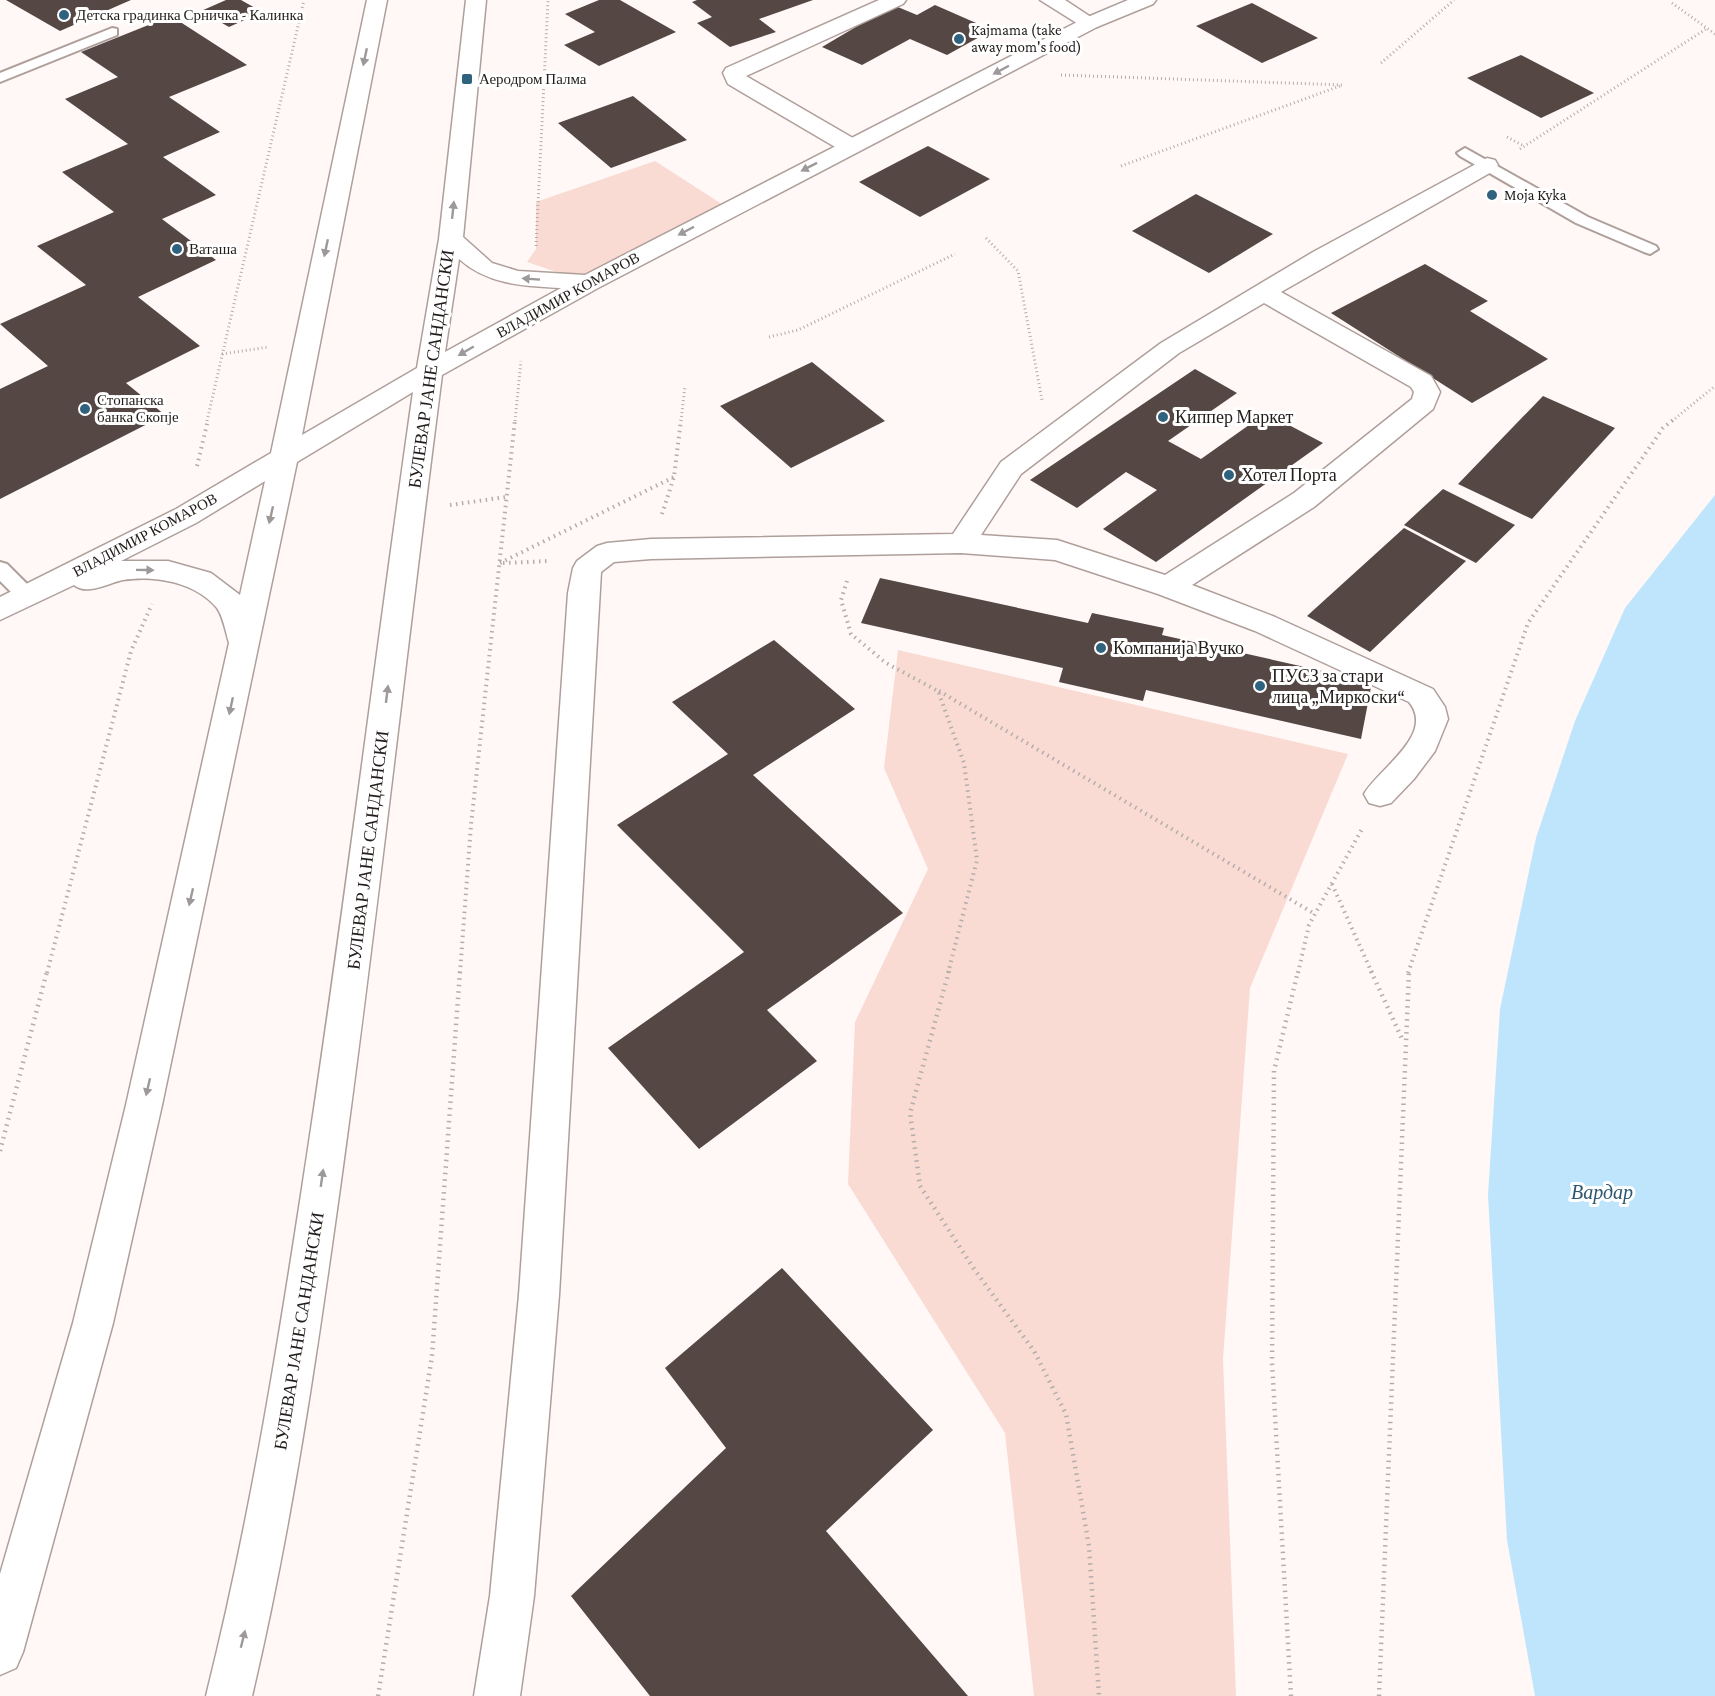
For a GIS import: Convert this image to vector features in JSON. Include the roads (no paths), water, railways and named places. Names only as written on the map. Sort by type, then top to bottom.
[{"type":"street","points":[[0,1652],[93,1323],[195,879],[377,0]]},
{"type":"street","name":"БУЛЕВАР ЈАНЕ САНДАНСКИ","points":[[229,1696],[253,1597],[292,1387],[351,983],[411,511],[451,239],[476,0]]},
{"type":"street","points":[[850,146],[736,79],[735,73],[789,46],[896,0]]},
{"type":"street","points":[[1050,0],[1090,23]]},
{"type":"street","name":"ВЛАДИМИР КОМАРОВ","points":[[0,610],[186,516],[430,371],[589,282],[1090,23],[1146,0]]},
{"type":"street","points":[[961,543],[1011,468],[1170,348],[1263,292],[1487,165]]},
{"type":"street","points":[[451,239],[483,268],[516,278],[589,282]]},
{"type":"street","points":[[1168,587],[1304,500],[1424,403],[1427,393],[1422,382],[1263,292]]},
{"type":"street","points":[[497,1696],[512,1596],[539,1295],[583,593],[587,568],[607,553],[651,549],[961,543],[1057,550],[1168,587],[1266,624],[1420,694],[1430,706],[1432,723],[1410,765],[1380,794]]},
{"type":"street","points":[[27,596],[124,570],[168,571],[201,580],[231,604],[244,643]]},
{"type":"lane","points":[[0,78],[112,32]]},
{"type":"lane","points":[[1465,153],[1582,220],[1650,249]]},
{"type":"lane","points":[[0,569],[27,596]]},
{"type":"water","name":"Вардар","points":[[1715,495],[1715,1696],[1535,1696],[1507,1540],[1488,1195],[1500,1009],[1536,838],[1575,721],[1625,608]]},
{"type":"place","name":"Детска градинка Срничка - Калинка","points":[[64,15]]},
{"type":"place","name":"Kajmama (take away mom's food)","points":[[959,39]]},
{"type":"place","name":"Аеродром Палма","points":[[467,79]]},
{"type":"place","name":"Moja Kyka","points":[[1492,195]]},
{"type":"place","name":"Ваташа","points":[[177,249]]},
{"type":"place","name":"Стопанска банка Скопје","points":[[85,409]]},
{"type":"place","name":"Киппер Маркет","points":[[1163,417]]},
{"type":"place","name":"Хотел Порта","points":[[1229,475]]},
{"type":"place","name":"Компанија Вучко","points":[[1101,648]]},
{"type":"place","name":"ПУСЗ за стари лица „Миркоски“","points":[[1260,686]]}]
